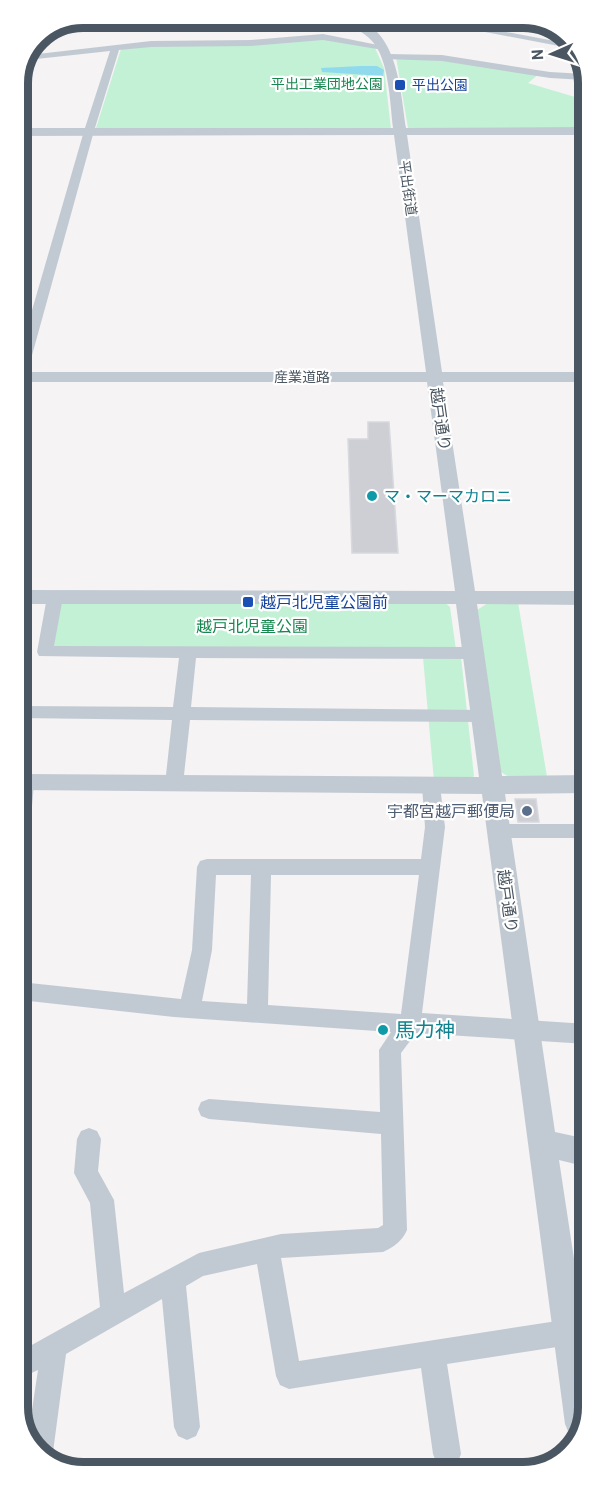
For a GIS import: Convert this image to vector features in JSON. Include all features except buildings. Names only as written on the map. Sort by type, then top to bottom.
[{"type":"street","points":[[365,29],[375,36],[386,52]]},
{"type":"street","points":[[477,29],[560,44]]},
{"type":"street","points":[[35,57],[151,44],[251,43],[323,37],[386,52],[442,58],[550,75],[577,77]]},
{"type":"street","points":[[29,343],[88,131],[115,48]]},
{"type":"street","name":"平出街道","points":[[386,52],[400,130],[435,378]]},
{"type":"street","points":[[29,132],[578,131]]},
{"type":"street","name":"産業道路","points":[[29,378],[578,377]]},
{"type":"street","name":"越戸通り","points":[[435,378],[578,1393]]},
{"type":"street","points":[[29,597],[578,598]]},
{"type":"street","points":[[55,597],[45,652],[474,653]]},
{"type":"street","points":[[174,784],[188,652]]},
{"type":"street","points":[[29,712],[482,716]]},
{"type":"street","points":[[28,783],[431,786],[578,784]]},
{"type":"street","points":[[28,1361],[199,1265],[281,1246],[383,1240],[394,1230],[390,1050],[410,1024],[435,827],[431,786]]},
{"type":"street","points":[[498,831],[578,831]]},
{"type":"street","points":[[190,1009],[202,950],[207,867],[429,867]]},
{"type":"street","points":[[257,1014],[261,867]]},
{"type":"street","points":[[28,992],[190,1009],[578,1033]]},
{"type":"street","points":[[209,1109],[392,1124]]},
{"type":"street","points":[[89,1139],[86,1173],[102,1200],[113,1313]]},
{"type":"street","points":[[544,1143],[578,1151]]},
{"type":"street","points":[[267,1249],[289,1376],[570,1332]]},
{"type":"street","points":[[173,1279],[187,1427]]},
{"type":"street","points":[[41,1441],[54,1346]]},
{"type":"street","points":[[432,1353],[447,1454]]},
{"type":"green space","name":"平出工業団地公園","points":[[324,39],[375,48],[384,68],[391,129],[96,128],[121,49],[155,45]]},
{"type":"green space","points":[[396,57],[420,57],[540,73],[528,83],[578,98],[578,128],[408,128]]},
{"type":"green space","name":"越戸北児童公園","points":[[58,602],[444,602],[450,607],[456,650],[48,651]]},
{"type":"green space","points":[[518,602],[547,777],[509,777],[501,772],[477,610],[488,603]]},
{"type":"green space","points":[[423,657],[461,657],[474,776],[467,782],[434,781]]},
{"type":"water","points":[[377,66],[384,70],[383,76],[322,72],[321,68]]},
{"type":"place","name":"平出公園","points":[[400,85]]},
{"type":"place","name":"マ・マーマカロニ","points":[[372,496]]},
{"type":"place","name":"越戸北児童公園前","points":[[248,602]]},
{"type":"place","name":"宇都宮越戸郵便局","points":[[527,811]]},
{"type":"place","name":"馬力神","points":[[383,1030]]}]
